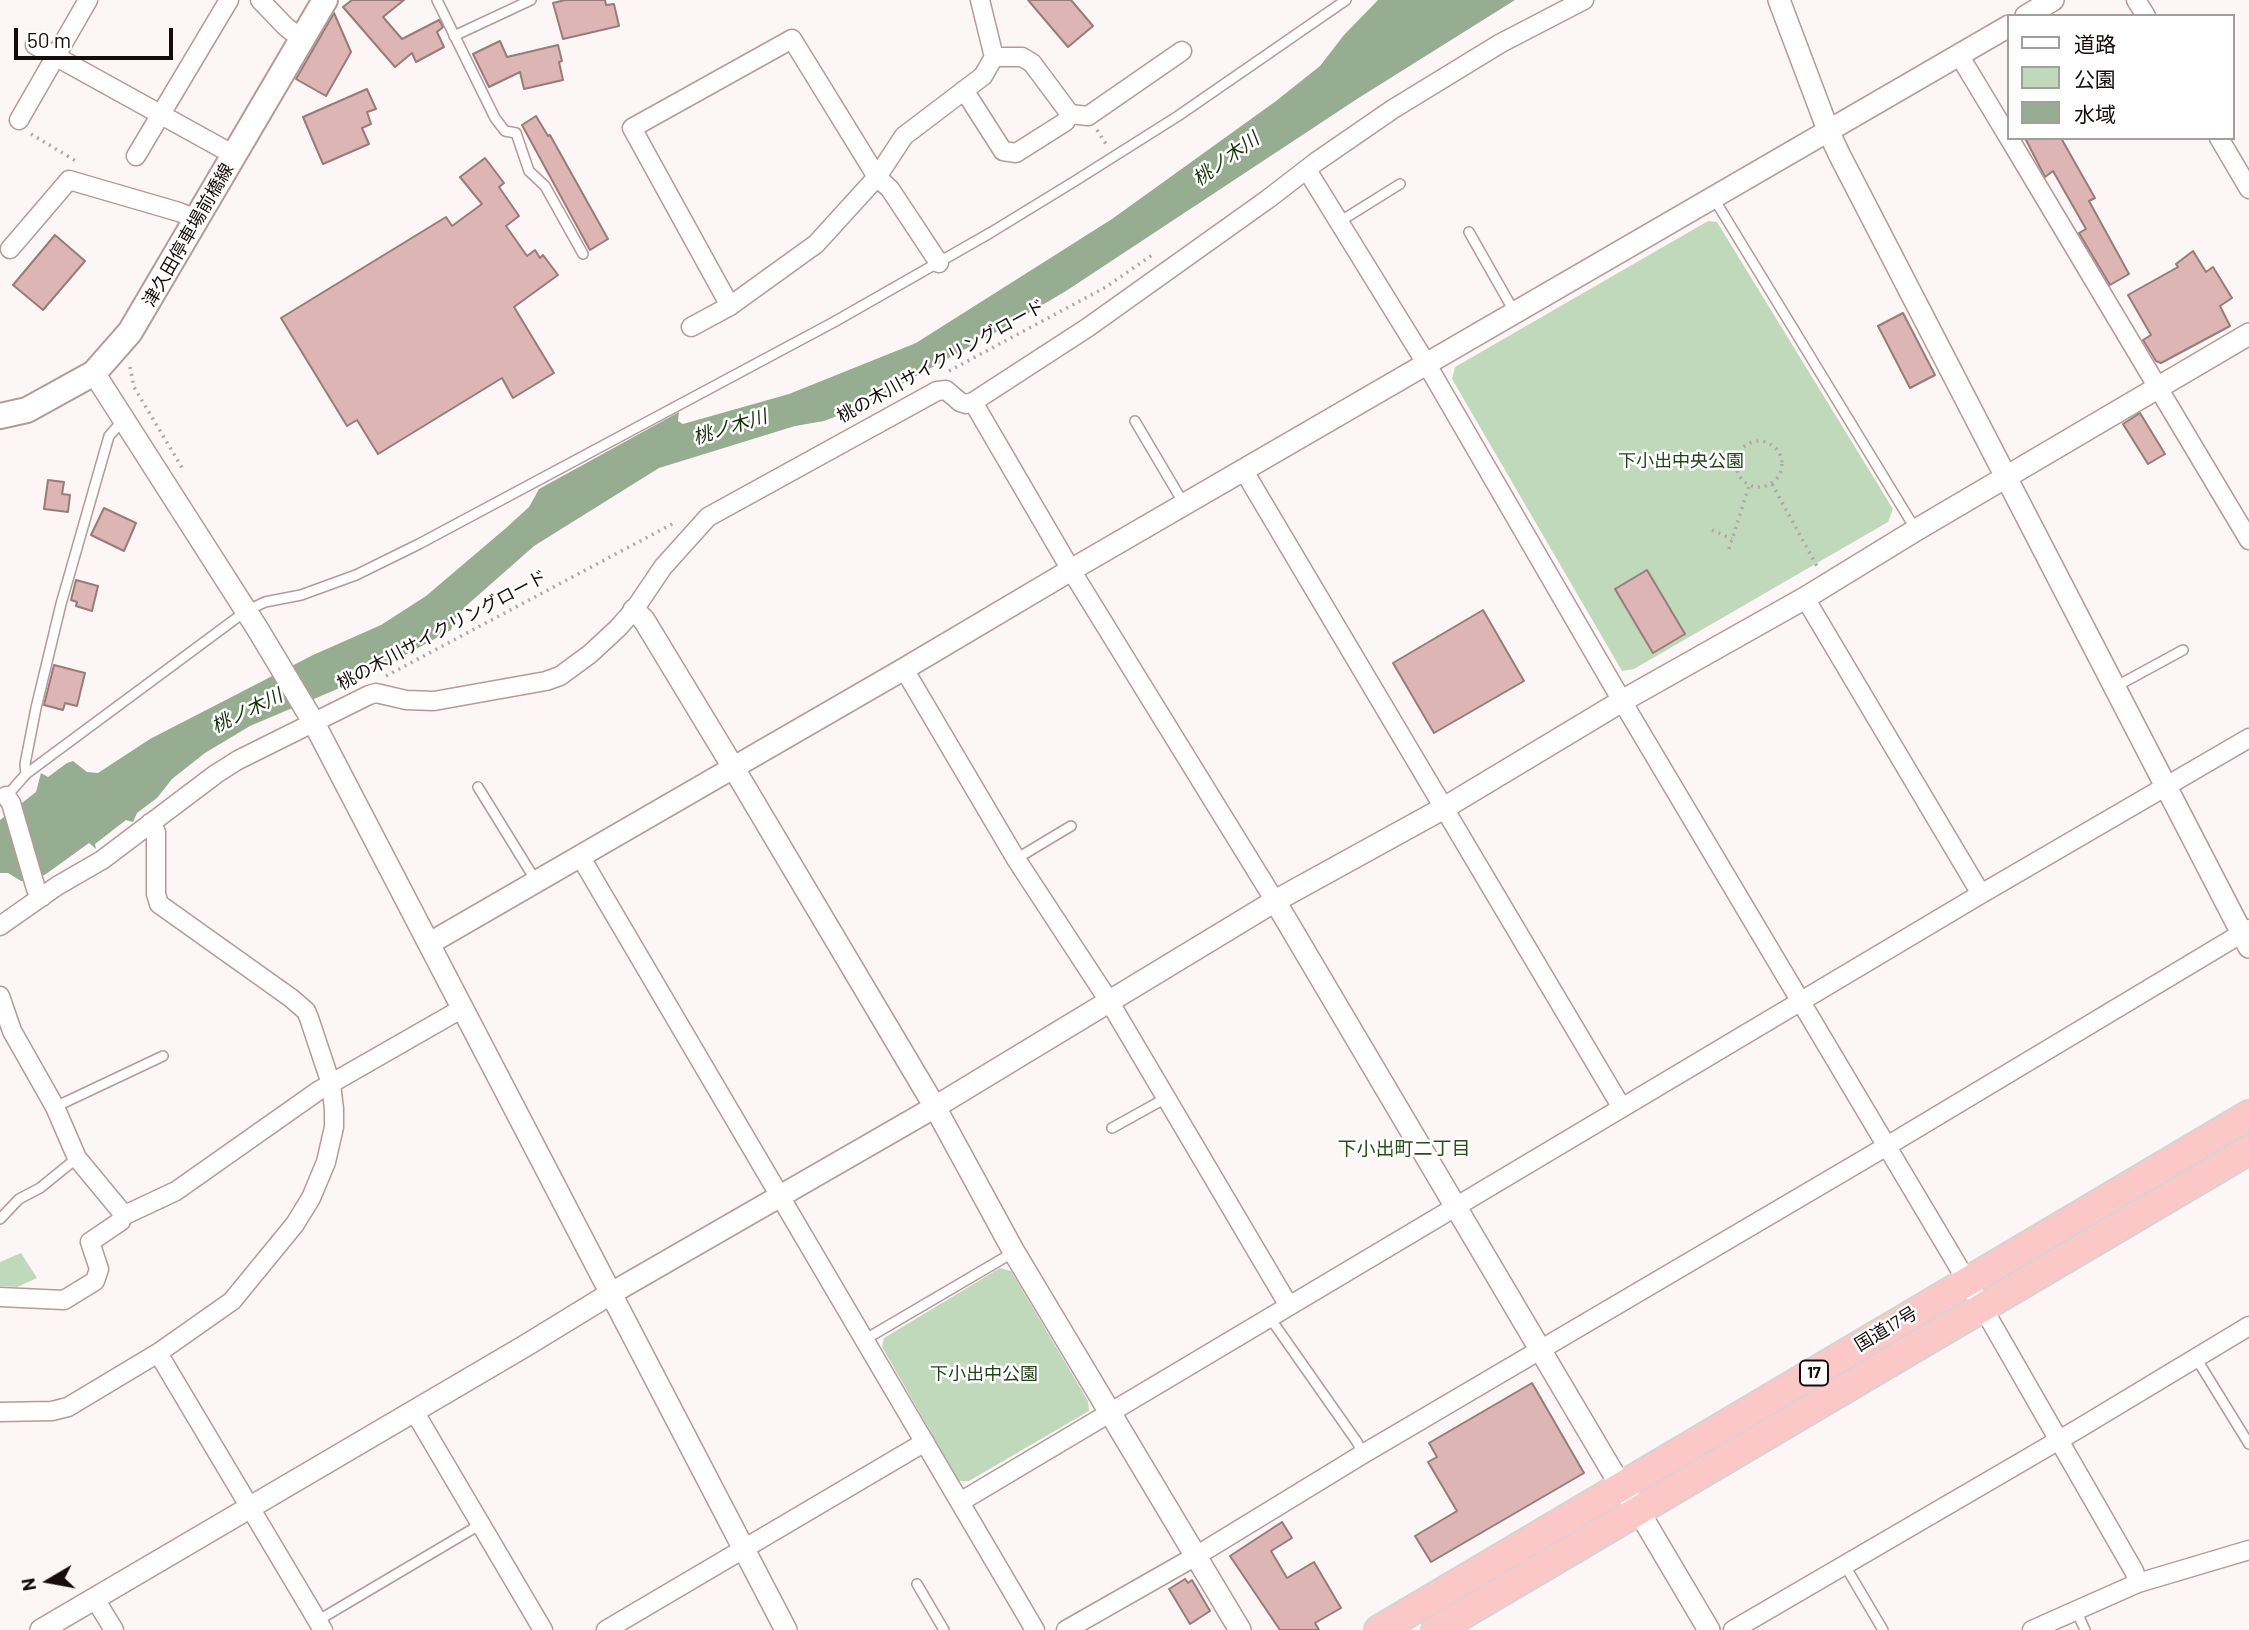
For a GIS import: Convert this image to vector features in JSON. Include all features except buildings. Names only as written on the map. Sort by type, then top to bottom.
[{"type":"highway","name":"国道17号","points":[[1436,1630],[1630,1499],[1966,1282],[2249,1115]]},
{"type":"highway","name":"国道17号","points":[[1379,1630],[1630,1499],[1983,1308],[2249,1150]]},
{"type":"main road","name":"津久田停車場前橋線","points":[[0,416],[27,410],[94,373],[130,332],[325,0]]},
{"type":"street","points":[[19,120],[88,0]]},
{"type":"street","points":[[136,156],[229,0]]},
{"type":"street","points":[[260,0],[302,39]]},
{"type":"street","points":[[691,327],[730,306],[817,244],[877,177],[904,136],[983,75],[994,57],[981,0]]},
{"type":"street","points":[[0,926],[39,893],[102,860],[226,767],[312,719],[376,693],[407,700],[433,701],[552,680],[569,671],[634,610],[663,567],[708,517],[937,391],[946,390],[966,404],[973,402],[1087,328],[1393,109],[1473,60],[1584,0]]},
{"type":"street","points":[[1066,1630],[1196,1556],[1540,1349],[2247,937],[2005,477],[1828,130],[1779,0]]},
{"type":"street","points":[[2029,14],[2053,0]]},
{"type":"street","points":[[430,943],[2008,27]]},
{"type":"street","points":[[730,306],[632,128],[792,39],[877,177],[890,189],[939,263]]},
{"type":"street","points":[[35,45],[234,155]]},
{"type":"street","points":[[994,57],[1022,57],[1032,62],[1070,114],[1088,116],[1182,51]]},
{"type":"street","points":[[1959,55],[2008,136]]},
{"type":"street","points":[[964,90],[1003,151],[1016,153],[1065,122],[1070,114]]},
{"type":"street","points":[[2010,140],[2249,540]]},
{"type":"street","points":[[2220,140],[2249,189]]},
{"type":"street","points":[[1307,170],[1426,363],[1622,701],[1983,1308],[2138,1583]]},
{"type":"street","points":[[10,249],[69,180],[197,219]]},
{"type":"street","points":[[41,1630],[610,1294],[935,1107],[1275,901],[1444,808],[1622,701],[1828,585],[1916,530],[2249,334]]},
{"type":"street","points":[[94,373],[252,619],[312,719],[786,1630]]},
{"type":"street","points":[[973,402],[1071,570],[1275,901],[1709,1630]]},
{"type":"street","points":[[1244,471],[1622,1108]]},
{"type":"street","points":[[1805,598],[1981,894]]},
{"type":"street","points":[[634,610],[644,620],[733,767],[935,1107],[1014,1252],[1240,1630]]},
{"type":"street","points":[[904,670],[1016,859],[1109,1001],[1289,1306]]},
{"type":"street","points":[[960,1502],[1981,894],[2249,738]]},
{"type":"street","points":[[6,800],[39,893]]},
{"type":"street","points":[[0,1412],[60,1410],[158,1353],[232,1301],[295,1224],[311,1198],[326,1162],[334,1126],[331,1084],[306,1011],[159,905],[156,894],[156,832],[150,823]]},
{"type":"street","points":[[580,856],[1035,1630]]},
{"type":"street","points":[[0,996],[3,1020],[55,1107],[77,1158],[122,1213],[121,1221],[90,1242],[99,1269],[95,1281],[64,1300],[0,1297]]},
{"type":"street","points":[[122,1213],[134,1212],[176,1191],[318,1091],[463,1008]]},
{"type":"street","points":[[1733,1630],[2249,1326]]},
{"type":"street","points":[[158,1353],[320,1625]]},
{"type":"street","points":[[414,1411],[543,1630]]},
{"type":"street","points":[[606,1630],[925,1442]]},
{"type":"street","points":[[2032,1630],[2138,1583],[2249,1549]]},
{"type":"street","points":[[95,1599],[114,1630]]},
{"type":"lane","points":[[437,0],[495,118],[505,131],[516,133],[530,171],[545,186],[583,254]]},
{"type":"lane","points":[[454,36],[531,0]]},
{"type":"lane","points":[[6,800],[26,774],[252,619],[265,602],[301,595],[343,581],[419,544],[834,322],[990,233],[1178,116],[1346,0]]},
{"type":"lane","points":[[1339,222],[1400,184]]},
{"type":"lane","points":[[1713,197],[1916,530]]},
{"type":"lane","points":[[1469,232],[1515,314]]},
{"type":"lane","points":[[26,774],[25,764],[36,708],[61,604],[109,436],[125,418]]},
{"type":"lane","points":[[1135,421],[1185,505]]},
{"type":"lane","points":[[2115,687],[2183,650]]},
{"type":"lane","points":[[478,787],[536,881]]},
{"type":"lane","points":[[1016,859],[1071,827]]},
{"type":"lane","points":[[55,1107],[163,1056]]},
{"type":"lane","points":[[1112,1128],[1166,1098]]},
{"type":"lane","points":[[0,1219],[19,1199],[53,1178],[77,1158]]},
{"type":"lane","points":[[864,1340],[1014,1252]]},
{"type":"lane","points":[[1270,1318],[1363,1454]]},
{"type":"lane","points":[[2196,1358],[2249,1444]]},
{"type":"lane","points":[[320,1625],[481,1524]]},
{"type":"lane","points":[[1844,1564],[1883,1630]]},
{"type":"lane","points":[[917,1584],[944,1630]]},
{"type":"lane","points":[[2076,1610],[2085,1630]]},
{"type":"path","points":[[1088,116],[1114,156]]},
{"type":"path","points":[[19,120],[24,130],[90,170],[94,187]]},
{"type":"path","name":"桃の木川サイクリングロード","points":[[946,373],[1106,287],[1163,248]]},
{"type":"path","points":[[1762,441],[1772,445],[1780,454],[1782,464],[1779,475],[1772,484],[1749,486],[1738,474],[1736,461],[1741,449],[1751,442],[1762,441]]},
{"type":"path","points":[[1772,484],[1828,585]]},
{"type":"path","points":[[1729,549],[1749,486]]},
{"type":"path","name":"桃の木川サイクリングロード","points":[[381,679],[687,516]]},
{"type":"path","points":[[1713,530],[1732,539]]},
{"type":"green space","name":"下小出中央公園","points":[[1708,221],[1717,222],[1893,509],[1888,522],[1634,669],[1622,671],[1452,379],[1455,367]]},
{"type":"green space","points":[[21,1253],[37,1278],[17,1287],[0,1286],[0,1262]]},
{"type":"green space","name":"下小出中公園","points":[[1000,1268],[1011,1271],[1088,1401],[1089,1411],[969,1481],[959,1481],[882,1347],[884,1338]]},
{"type":"water","name":"桃ノ木川","points":[[1378,0],[1515,0],[1357,99],[1066,291],[998,331],[858,408],[824,421],[795,426],[659,468],[534,546],[466,606],[454,620],[451,630],[361,679],[250,726],[205,753],[172,779],[157,798],[137,813],[133,822],[126,820],[95,844],[96,849],[89,843],[31,882],[21,881],[8,873],[0,873],[0,820],[36,792],[41,773],[48,777],[73,761],[87,772],[98,773],[150,739],[313,655],[381,625],[426,596],[506,528],[529,507],[539,489],[679,412],[678,421],[683,424],[789,394],[916,343],[1112,219],[1276,101],[1320,66],[1344,35]]},
{"type":"district","name":"下小出町二丁目","points":[[1404,1149]]}]
